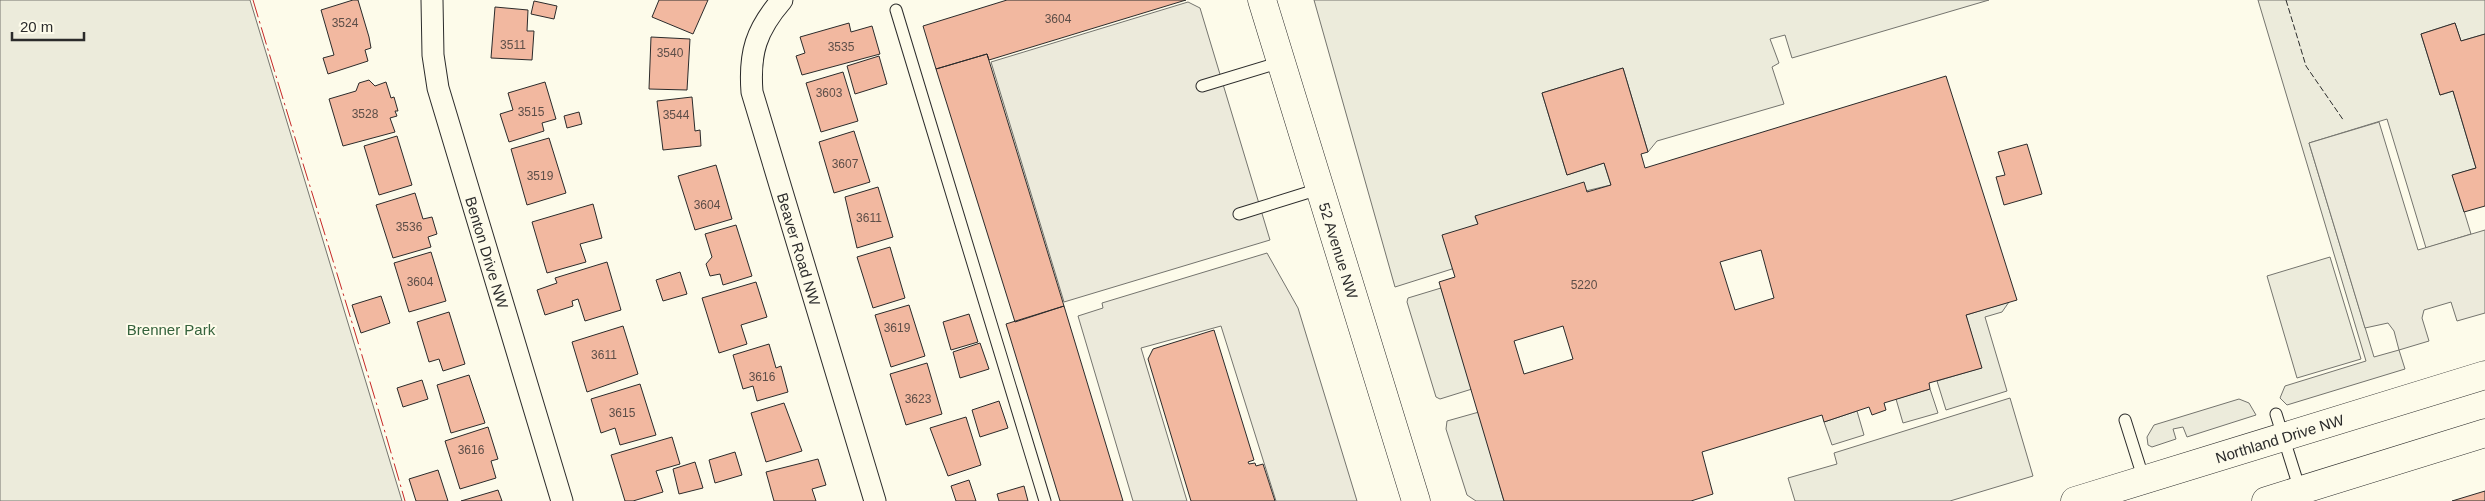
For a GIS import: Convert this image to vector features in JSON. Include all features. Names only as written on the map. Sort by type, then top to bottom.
[{"type":"street","name":"Benton Drive NW","points":[[432,0],[433,55],[438,88],[562,501]]},
{"type":"street","name":"Beaver Road NW","points":[[782,0],[760,30],[752,53],[752,92],[875,501]]},
{"type":"street","name":"52 Avenue NW","points":[[1262,0],[1416,501]]},
{"type":"street","name":"Northland Drive NW","points":[[2075,501],[2144,480],[2279,426],[2485,375]]},
{"type":"street","points":[[2266,501],[2302,495],[2485,433]]},
{"type":"lane","points":[[896,10],[1045,501]]},
{"type":"lane","points":[[1202,86],[1281,62]]},
{"type":"lane","points":[[1239,214],[1319,189]]},
{"type":"lane","points":[[2125,420],[2144,480]]},
{"type":"lane","points":[[2279,426],[2302,495]]},
{"type":"green space","name":"Brenner Park","points":[[0,0],[250,0],[402,501],[0,501]]},
{"type":"green space","points":[[1314,0],[1989,0],[1792,58],[1785,35],[1770,39],[1779,63],[1772,67],[1784,104],[1657,141],[1648,152],[1623,68],[1542,93],[1567,175],[1604,163],[1611,185],[1475,217],[1478,224],[1452,269],[1395,287]]},
{"type":"green space","points":[[2258,0],[2485,0],[2485,34],[2461,41],[2455,23],[2421,34],[2440,95],[2453,91],[2476,168],[2453,175],[2471,234],[2426,248],[2387,119],[2309,143],[2374,357],[2399,350],[2405,369],[2287,405],[2280,398],[2285,386],[2366,361]]},
{"type":"green space","points":[[2330,257],[2361,359],[2297,378],[2267,276]]},
{"type":"green space","points":[[1441,288],[1472,389],[1440,399],[1436,397],[1407,302],[1408,298]]},
{"type":"green space","points":[[2009,302],[2002,312],[1985,317],[2007,391],[1946,410],[1937,381],[1981,368],[1966,315]]},
{"type":"green space","points":[[1930,389],[1938,413],[1903,423],[1896,399]]},
{"type":"green space","points":[[2010,398],[2033,476],[1950,501],[1795,501],[1788,478],[1837,464],[1834,453]]},
{"type":"green space","points":[[2239,399],[2249,403],[2256,415],[2187,437],[2183,427],[2173,429],[2176,439],[2152,447],[2148,445],[2147,437],[2154,425]]},
{"type":"green space","points":[[1857,411],[1864,435],[1832,445],[1824,422]]},
{"type":"green space","points":[[1479,412],[1504,501],[1476,501],[1467,495],[1446,429],[1447,421]]},
{"type":"shaded area","points":[[1188,2],[1200,8],[1270,240],[1064,302],[991,62]]},
{"type":"shaded area","points":[[2379,122],[2418,250],[2485,230],[2485,313],[2457,321],[2451,302],[2424,310],[2422,318],[2429,341],[2399,350],[2394,331],[2388,323],[2365,328],[2309,143]]},
{"type":"shaded area","points":[[1267,253],[1298,308],[1357,501],[1276,501],[1221,326],[1141,348],[1187,501],[1133,501],[1078,316],[1103,308],[1102,303]]},
{"type":"building","points":[[358,0],[369,37],[371,48],[365,50],[368,61],[328,74],[323,58],[334,55],[321,10]]},
{"type":"building","points":[[659,0],[708,0],[693,34],[652,17]]},
{"type":"building","points":[[1007,0],[1186,0],[989,60],[987,54],[936,69],[923,26]]},
{"type":"building","points":[[534,1],[557,6],[554,19],[531,14]]},
{"type":"building","points":[[495,7],[528,10],[527,31],[534,31],[532,60],[491,58]]},
{"type":"building","points":[[849,23],[851,32],[872,26],[880,54],[802,75],[796,56],[805,53],[800,37]]},
{"type":"building","points":[[2455,23],[2461,41],[2485,34],[2485,206],[2464,212],[2452,175],[2476,168],[2453,91],[2440,95],[2421,34]]},
{"type":"building","points":[[651,37],[690,39],[687,90],[649,89]]},
{"type":"building","points":[[987,54],[1064,306],[1015,322],[936,69]]},
{"type":"building","points":[[879,56],[887,84],[855,94],[847,66]]},
{"type":"building","points":[[1623,68],[1648,152],[1641,154],[1645,168],[1946,76],[2017,300],[1966,315],[1982,368],[1929,383],[1930,389],[1884,403],[1886,410],[1872,415],[1869,407],[1824,422],[1822,415],[1702,452],[1713,494],[1691,501],[1504,501],[1439,282],[1455,277],[1442,235],[1478,224],[1475,216],[1584,182],[1587,192],[1611,185],[1604,163],[1567,175],[1542,93]],"holes":[[[1761,250],[1774,298],[1735,310],[1720,262]],[[1563,326],[1573,359],[1524,374],[1514,341]]]},
{"type":"building","points":[[843,72],[858,121],[821,132],[806,83]]},
{"type":"building","points":[[369,80],[375,86],[386,82],[391,98],[394,97],[398,111],[395,111],[397,116],[390,118],[395,132],[343,146],[329,99],[356,91],[359,83]]},
{"type":"building","points":[[545,82],[556,119],[542,123],[544,131],[509,142],[500,114],[513,110],[508,93]]},
{"type":"building","points":[[692,97],[695,131],[700,130],[701,146],[663,150],[657,101]]},
{"type":"building","points":[[579,112],[582,124],[567,128],[564,116]]},
{"type":"building","points":[[854,131],[870,182],[834,193],[819,142]]},
{"type":"building","points":[[397,136],[412,185],[379,195],[364,146]]},
{"type":"building","points":[[549,138],[566,193],[527,205],[511,149]]},
{"type":"building","points":[[2027,144],[2042,194],[2004,205],[1996,177],[2005,175],[1998,152]]},
{"type":"building","points":[[716,165],[732,219],[695,230],[678,176]]},
{"type":"building","points":[[878,187],[893,237],[857,248],[845,197]]},
{"type":"building","points":[[415,193],[423,219],[432,217],[437,234],[428,237],[431,247],[393,258],[376,205]]},
{"type":"building","points":[[593,204],[602,238],[580,244],[586,262],[547,273],[532,222]]},
{"type":"building","points":[[736,225],[752,276],[723,285],[720,274],[710,276],[706,264],[712,257],[705,234]]},
{"type":"building","points":[[890,247],[905,298],[873,308],[857,257]]},
{"type":"building","points":[[431,252],[446,301],[409,312],[394,263]]},
{"type":"building","points":[[607,262],[621,310],[585,321],[578,299],[572,301],[573,306],[545,315],[537,290],[557,283],[555,278]]},
{"type":"building","points":[[680,272],[687,294],[663,301],[656,280]]},
{"type":"building","points":[[756,282],[767,317],[741,325],[747,344],[719,353],[702,298]]},
{"type":"building","points":[[381,296],[390,323],[361,333],[352,305]]},
{"type":"building","points":[[909,305],[925,356],[891,367],[875,315]]},
{"type":"building","points":[[1064,306],[1123,501],[1060,501],[1006,324]]},
{"type":"building","points":[[449,312],[465,364],[443,371],[439,359],[429,362],[417,322]]},
{"type":"building","points":[[969,314],[978,342],[951,350],[943,322]]},
{"type":"building","points":[[623,326],[638,374],[587,392],[572,342]]},
{"type":"building","points":[[1214,330],[1254,460],[1248,462],[1249,464],[1255,463],[1256,466],[1263,464],[1275,501],[1191,501],[1148,359],[1153,349]]},
{"type":"building","points":[[980,343],[989,369],[960,378],[953,352]]},
{"type":"building","points":[[769,344],[776,368],[781,366],[788,392],[757,401],[753,386],[743,389],[733,355]]},
{"type":"building","points":[[927,363],[942,414],[906,425],[890,374]]},
{"type":"building","points":[[469,375],[485,423],[451,433],[437,385]]},
{"type":"building","points":[[422,380],[428,399],[403,407],[397,388]]},
{"type":"building","points":[[640,384],[656,435],[620,445],[615,428],[601,433],[591,399]]},
{"type":"building","points":[[999,401],[1008,428],[980,437],[972,410]]},
{"type":"building","points":[[784,403],[802,451],[766,462],[751,413]]},
{"type":"building","points":[[966,417],[981,465],[948,476],[930,428]]},
{"type":"building","points":[[488,427],[498,459],[491,461],[496,478],[460,489],[445,441]]},
{"type":"building","points":[[672,437],[680,464],[656,471],[663,492],[633,501],[625,501],[611,455]]},
{"type":"building","points":[[735,452],[742,475],[715,483],[709,460]]},
{"type":"building","points":[[818,459],[826,485],[812,489],[816,501],[774,501],[766,472]]},
{"type":"building","points":[[695,462],[703,488],[679,494],[673,469]]},
{"type":"building","points":[[438,470],[448,501],[416,501],[409,479]]},
{"type":"building","points":[[969,480],[976,501],[956,501],[951,486]]},
{"type":"building","points":[[1024,486],[1028,501],[999,501],[997,494]]},
{"type":"building","points":[[498,490],[502,501],[461,501]]},
{"type":"building","points":[[2485,491],[2485,501],[2452,501]]},
{"type":"fence","points":[[2286,0],[2306,66],[2344,121]]},
{"type":"power","points":[[253,0],[405,501]]}]
